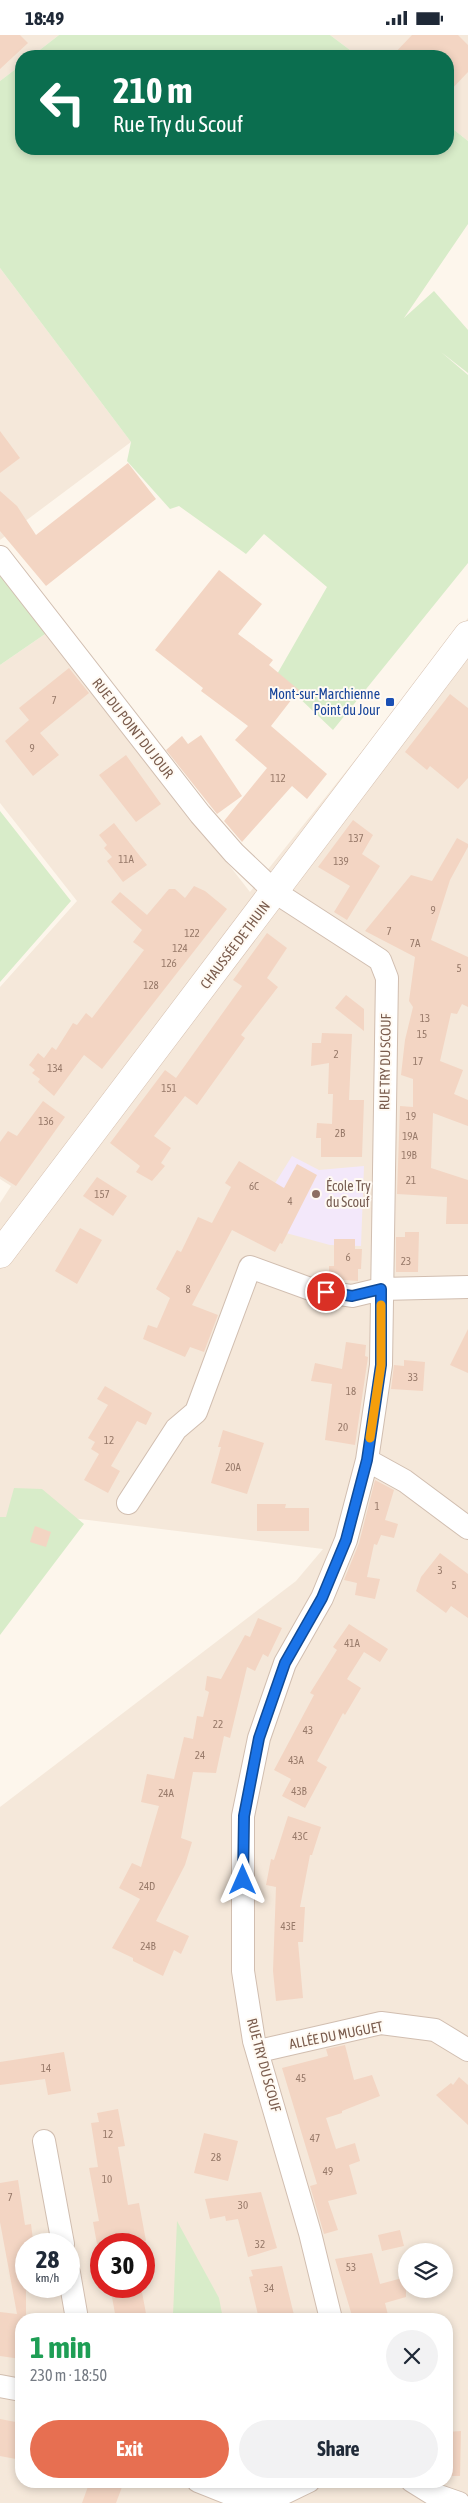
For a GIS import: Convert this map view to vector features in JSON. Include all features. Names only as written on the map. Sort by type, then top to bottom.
[{"type":"main road","name":"CHAUSSÉE DE THUIN","points":[[0,1254],[468,635]]},
{"type":"street","name":"RUE DU POINT DU JOUR","points":[[0,557],[200,814],[234,853],[275,892]]},
{"type":"street","name":"RUE TRY DU SCOUF","points":[[275,892],[380,960],[387,977],[381,1365],[367,1460],[346,1540],[322,1598],[285,1663],[259,1738],[244,1816],[244,1971],[254,2041],[259,2051],[310,2233],[330,2313]]},
{"type":"street","points":[[128,1503],[176,1429],[196,1412],[250,1267],[312,1290],[352,1296],[381,1289],[468,1287]]},
{"type":"street","points":[[367,1460],[406,1481],[468,1528]]},
{"type":"street","name":"ALLÉE DU MUGUET","points":[[259,2051],[381,2023],[435,2030],[468,2051]]},
{"type":"street","points":[[44,2141],[61,2233]]},
{"type":"street","points":[[73,2298],[76,2313]]},
{"type":"street","points":[[0,2386],[15,2389]]},
{"type":"street","points":[[216,2488],[238,2497],[272,2499],[295,2488]]},
{"type":"street","points":[[424,2488],[459,2503]]},
{"type":"shaded area","points":[[0,35],[59,35],[40,50],[15,50],[15,70],[0,81]]},
{"type":"shaded area","points":[[330,35],[468,35],[468,141],[454,130],[454,50],[350,50]]},
{"type":"shaded area","points":[[0,268],[131,442],[0,540]]},
{"type":"shaded area","points":[[468,618],[468,2503],[0,2503],[0,1807],[296,1581],[323,1549],[64,1517],[0,1594],[0,1203],[11,1186],[0,1179],[0,987],[77,901],[0,803],[0,665],[48,632],[250,892]]},
{"type":"shaded area","name":"École Try du Scouf","points":[[292,1156],[319,1170],[364,1166],[361,1246],[330,1245],[286,1233],[254,1217]]},
{"type":"green space","points":[[59,35],[330,35],[350,50],[40,50]]},
{"type":"green space","points":[[15,70],[15,155],[454,155],[454,130],[468,141],[468,224],[404,318],[434,291],[468,330],[468,373],[441,352],[468,375],[468,563],[333,730],[276,676],[327,587],[264,534],[246,554],[179,506],[170,509],[127,461],[131,442],[0,268],[0,81]]},
{"type":"green space","points":[[0,571],[48,632],[0,665]]},
{"type":"green space","points":[[0,811],[71,901],[0,982]]},
{"type":"green space","points":[[14,1488],[42,1489],[84,1524],[0,1635],[0,1517],[6,1517]]},
{"type":"green space","points":[[177,2221],[219,2298],[222,2313],[173,2313]]},
{"type":"building","points":[[0,35],[20,35],[28,43],[20,50],[15,50],[15,55],[0,69]]},
{"type":"building","points":[[412,35],[458,35],[468,45],[468,72],[454,87],[454,50],[398,50]]},
{"type":"building","points":[[0,431],[20,458],[0,473]]},
{"type":"building","points":[[128,463],[156,499],[46,586],[0,531],[0,491],[17,506],[36,535]]},
{"type":"building","points":[[219,570],[262,604],[238,634],[273,660],[269,665],[299,690],[271,726],[327,774],[307,799],[292,786],[242,842],[224,821],[267,768],[235,740],[248,726],[201,691],[203,688],[155,650]]},
{"type":"building","points":[[69,668],[89,693],[40,733],[59,755],[33,776],[5,741],[29,720],[19,708]]},
{"type":"building","points":[[450,694],[468,708],[468,778],[458,789],[430,766],[427,770],[405,752]]},
{"type":"building","points":[[201,735],[242,796],[217,814],[166,750],[182,736],[188,744]]},
{"type":"building","points":[[126,755],[161,804],[136,822],[99,775]]},
{"type":"building","points":[[353,820],[373,835],[362,854],[380,866],[347,920],[334,912],[350,886],[318,867]]},
{"type":"building","points":[[114,823],[147,865],[123,882],[107,861],[112,857],[104,848],[107,845],[99,835]]},
{"type":"building","points":[[457,838],[468,844],[468,847],[450,880],[431,940],[468,957],[468,1007],[462,1004],[457,1014],[451,1013],[440,1061],[463,1070],[454,1094],[468,1100],[468,1126],[433,1113],[431,1168],[468,1180],[468,1224],[446,1224],[447,1197],[397,1194],[400,1106],[413,1107],[413,1079],[401,1075],[405,1040],[413,1007],[409,1001],[415,957],[365,931],[411,875],[432,881]]},
{"type":"building","points":[[194,886],[205,891],[227,909],[102,1069],[84,1055],[54,1096],[38,1082],[40,1079],[32,1073],[35,1070],[29,1065],[38,1053],[44,1058],[52,1047],[56,1050],[73,1023],[77,1025],[86,1013],[92,1018],[144,950],[133,942],[142,930],[111,902],[120,892],[147,915],[169,889],[175,889],[185,898]]},
{"type":"building","points":[[267,933],[287,948],[267,978],[278,987],[241,1035],[245,1038],[197,1105],[185,1096],[154,1136],[171,1148],[161,1163],[165,1166],[152,1181],[136,1172],[140,1166],[110,1143],[165,1070],[176,1078],[242,986],[233,980]]},
{"type":"building","points":[[346,995],[364,1009],[364,1031],[335,1008]]},
{"type":"building","points":[[322,1033],[352,1034],[349,1100],[364,1100],[362,1157],[321,1157],[321,1138],[316,1138],[317,1123],[332,1124],[333,1094],[328,1094],[329,1063],[311,1066],[312,1043],[321,1043]]},
{"type":"building","points":[[43,1101],[65,1117],[16,1186],[0,1176],[0,1142],[8,1131],[17,1136]]},
{"type":"building","points":[[239,1161],[284,1188],[297,1164],[317,1175],[282,1244],[280,1243],[275,1252],[232,1230],[192,1305],[218,1315],[204,1352],[190,1347],[185,1357],[143,1339],[148,1325],[157,1328],[170,1298],[156,1289],[177,1250],[181,1252],[198,1217],[212,1223],[231,1187],[225,1183]]},
{"type":"building","points":[[97,1177],[127,1196],[113,1216],[83,1196]]},
{"type":"building","points":[[80,1228],[102,1240],[77,1284],[55,1271]]},
{"type":"building","points":[[405,1232],[419,1232],[418,1272],[396,1272],[396,1237],[405,1237]]},
{"type":"building","points":[[334,1239],[355,1239],[355,1249],[362,1249],[358,1281],[329,1279],[329,1266],[334,1266]]},
{"type":"building","points":[[468,1329],[468,1373],[450,1365]]},
{"type":"building","points":[[346,1342],[366,1345],[365,1356],[368,1357],[355,1445],[325,1440],[332,1384],[311,1381],[315,1363],[342,1369]]},
{"type":"building","points":[[404,1360],[425,1362],[423,1391],[391,1389],[394,1365],[404,1366]]},
{"type":"building","points":[[105,1386],[152,1413],[146,1425],[137,1421],[111,1466],[120,1471],[108,1493],[84,1480],[99,1454],[91,1449],[95,1442],[88,1438],[108,1405],[97,1399]]},
{"type":"building","points":[[223,1430],[264,1443],[247,1494],[211,1483],[221,1447],[218,1447]]},
{"type":"building","points":[[375,1480],[394,1490],[385,1520],[398,1524],[394,1538],[381,1535],[377,1545],[374,1544],[367,1577],[380,1579],[375,1599],[355,1595],[357,1583],[344,1580],[359,1543]]},
{"type":"building","points":[[257,1504],[286,1504],[285,1508],[309,1508],[309,1531],[257,1531]]},
{"type":"building","points":[[35,1526],[51,1532],[46,1547],[30,1542]]},
{"type":"building","points":[[440,1553],[468,1574],[468,1618],[451,1606],[446,1613],[416,1591],[421,1577]]},
{"type":"building","points":[[258,1618],[282,1628],[268,1657],[263,1654],[255,1671],[247,1667],[230,1738],[224,1736],[216,1773],[193,1772],[181,1838],[192,1842],[185,1865],[156,1921],[189,1936],[181,1954],[174,1950],[163,1976],[112,1948],[140,1899],[119,1888],[132,1863],[141,1867],[159,1806],[141,1802],[147,1774],[174,1779],[184,1737],[193,1739],[197,1716],[203,1717],[209,1692],[205,1690],[207,1676],[221,1679],[245,1635],[250,1637]]},
{"type":"building","points":[[349,1624],[388,1649],[380,1662],[364,1652],[347,1679],[361,1688],[345,1715],[343,1713],[317,1761],[327,1767],[305,1808],[282,1796],[291,1779],[274,1770],[314,1695],[310,1693],[337,1650],[333,1647]]},
{"type":"building","points":[[288,1816],[321,1827],[312,1855],[310,1855],[300,1907],[305,1907],[303,1942],[298,1942],[303,1998],[276,2001],[273,1971],[276,1887],[266,1885],[271,1859],[274,1860]]},
{"type":"building","points":[[345,2045],[354,2080],[372,2075],[380,2096],[326,2118],[336,2149],[355,2143],[360,2161],[349,2165],[357,2194],[328,2201],[338,2230],[324,2234],[310,2186],[317,2184],[282,2068],[328,2056],[326,2049]]},
{"type":"building","points":[[64,2052],[71,2091],[48,2095],[45,2079],[0,2085],[0,2062]]},
{"type":"building","points":[[459,2077],[468,2085],[468,2125],[436,2095],[451,2083],[453,2085]]},
{"type":"building","points":[[118,2109],[125,2146],[118,2147],[128,2205],[139,2203],[145,2233],[95,2233],[93,2222],[99,2221],[89,2168],[98,2167],[91,2123],[99,2122],[97,2113]]},
{"type":"building","points":[[204,2133],[238,2141],[228,2181],[194,2173]]},
{"type":"building","points":[[18,2180],[25,2225],[31,2224],[32,2233],[15,2233],[15,2298],[26,2298],[26,2313],[17,2313],[0,2222],[0,2183]]},
{"type":"building","points":[[261,2192],[277,2248],[248,2257],[238,2219],[226,2221],[225,2216],[210,2219],[205,2199]]},
{"type":"building","points":[[400,2230],[403,2243],[398,2243],[398,2247],[382,2251],[378,2235]]},
{"type":"building","points":[[372,2253],[380,2284],[398,2279],[398,2298],[402,2298],[385,2303],[388,2313],[351,2313],[335,2259]]},
{"type":"building","points":[[282,2266],[294,2313],[258,2313],[249,2277],[253,2276],[251,2270]]},
{"type":"building","points":[[112,2298],[143,2298],[146,2313],[115,2313]]},
{"type":"building","points":[[0,2312],[15,2314],[15,2358],[0,2356]]},
{"type":"building","points":[[0,2419],[15,2422],[15,2459],[0,2456]]},
{"type":"building","points":[[461,2431],[460,2476],[453,2476],[453,2432]]},
{"type":"building","points":[[87,2488],[122,2488],[116,2503],[82,2503]]},
{"type":"slow traffic","points":[[370,1438],[381,1365],[381,1305]]},
{"type":"place","name":"Mont-sur-Marchienne Point du Jour","points":[[390,702]]},
{"type":"place","name":"École Try du Scouf","points":[[316,1194]]},
{"type":"route","points":[[243,1880],[244,1816],[259,1738],[285,1663],[322,1598],[346,1540],[367,1460],[381,1365],[381,1289],[352,1296],[326,1292]]}]
